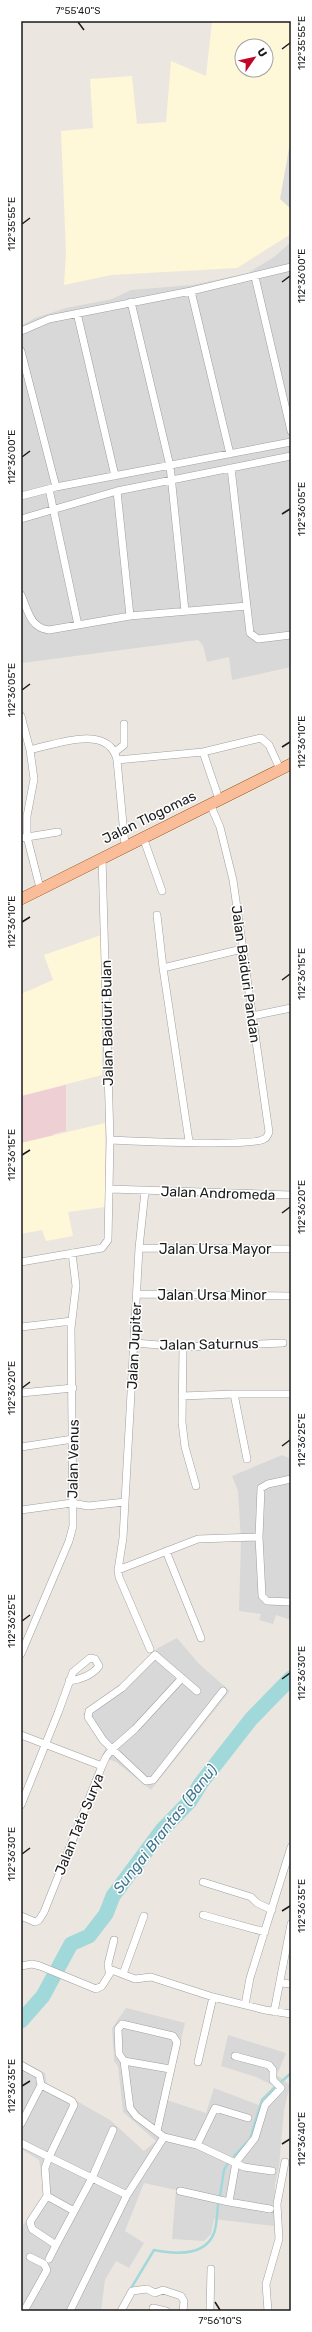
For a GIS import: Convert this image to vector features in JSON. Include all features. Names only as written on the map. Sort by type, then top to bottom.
[{"type":"main road","name":"Jalan Tlogomas","points":[[21,899],[143,836],[288,767]]},
{"type":"street","points":[[21,331],[33,324],[77,313],[191,291],[255,277],[291,267]]},
{"type":"street","points":[[255,277],[291,431]]},
{"type":"street","points":[[191,291],[230,454]]},
{"type":"street","points":[[131,302],[170,466],[185,611]]},
{"type":"street","points":[[77,313],[115,476]]},
{"type":"street","points":[[21,351],[53,488],[54,510],[78,625]]},
{"type":"street","points":[[21,496],[53,488],[291,442]]},
{"type":"street","points":[[21,519],[117,491],[291,456]]},
{"type":"street","points":[[232,468],[250,632],[253,636],[260,639],[291,635]]},
{"type":"street","points":[[117,491],[130,616]]},
{"type":"street","points":[[21,595],[33,622],[40,628],[49,630],[130,616],[247,606]]},
{"type":"street","points":[[21,716],[30,750],[34,779],[26,816],[24,837],[40,888]]},
{"type":"street","points":[[116,751],[124,745],[124,724]]},
{"type":"street","points":[[30,750],[94,738],[107,742],[116,751],[125,845]]},
{"type":"street","points":[[117,760],[202,752],[261,738],[288,767]]},
{"type":"street","name":"Jalan Baiduri Pandan","points":[[189,1141],[259,1141],[268,1136],[269,1122],[230,866],[202,752]]},
{"type":"street","points":[[24,837],[58,832]]},
{"type":"street","points":[[143,836],[162,891]]},
{"type":"street","name":"Jalan Baiduri Bulan","points":[[72,1254],[104,1246],[108,1240],[110,1140],[102,857]]},
{"type":"street","points":[[110,1140],[189,1141],[163,968],[157,915]]},
{"type":"street","points":[[163,968],[242,949]]},
{"type":"street","points":[[252,1016],[291,1008]]},
{"type":"street","points":[[109,1189],[145,1191]]},
{"type":"street","name":"Jalan Andromeda","points":[[145,1191],[291,1195]]},
{"type":"street","name":"Jalan Jupiter","points":[[118,1570],[123,1538],[136,1294],[145,1191]]},
{"type":"street","name":"Jalan Ursa Mayor","points":[[139,1248],[291,1249]]},
{"type":"street","points":[[21,1262],[72,1254]]},
{"type":"street","name":"Jalan Venus","points":[[21,1654],[70,1541],[73,1526],[72,1321],[76,1286],[72,1254]]},
{"type":"street","name":"Jalan Ursa Minor","points":[[136,1294],[288,1296]]},
{"type":"street","points":[[21,1327],[72,1321]]},
{"type":"street","name":"Jalan Saturnus","points":[[134,1343],[183,1347],[283,1342]]},
{"type":"street","points":[[183,1347],[183,1433],[196,1486]]},
{"type":"street","points":[[21,1393],[73,1388]]},
{"type":"street","points":[[234,1394],[247,1459]]},
{"type":"street","points":[[182,1396],[291,1394]]},
{"type":"street","points":[[21,1448],[73,1439]]},
{"type":"street","points":[[291,1479],[268,1484],[261,1488],[259,1537],[262,1596],[267,1601],[291,1602]]},
{"type":"street","points":[[21,1510],[72,1503],[88,1506],[125,1502]]},
{"type":"street","points":[[150,1649],[118,1570],[198,1539],[259,1537]]},
{"type":"street","points":[[166,1551],[201,1638]]},
{"type":"street","points":[[197,1691],[156,1655],[122,1688],[89,1711],[88,1717],[103,1740],[112,1749],[146,1781],[153,1780],[223,1691]]},
{"type":"street","points":[[102,1766],[106,1756],[112,1749],[135,1730],[182,1678]]},
{"type":"street","points":[[21,1805],[46,1745],[69,1681]]},
{"type":"street","name":"Jalan Tata Surya","points":[[21,1735],[102,1766],[44,1912],[39,1920],[35,1922],[21,1916]]},
{"type":"street","points":[[245,2005],[250,1978],[291,1847]]},
{"type":"street","points":[[203,1882],[251,1897],[257,1903],[272,1910]]},
{"type":"street","points":[[203,1915],[265,1932]]},
{"type":"street","points":[[123,1974],[144,1916]]},
{"type":"street","points":[[274,2012],[281,1983],[291,1924]]},
{"type":"street","points":[[110,1972],[108,1964],[114,1940]]},
{"type":"street","points":[[21,1966],[32,1964],[47,1968],[98,1989],[112,1970],[135,1979],[151,1976],[213,1997],[274,2012],[291,2014]]},
{"type":"street","points":[[281,1983],[291,1984]]},
{"type":"street","points":[[198,2062],[213,1997]]},
{"type":"street","points":[[157,2131],[177,2042],[174,2036],[122,2024],[118,2029],[119,2054],[124,2061],[130,2108],[136,2116],[164,2137],[197,2146],[251,2169],[272,2171]]},
{"type":"street","points":[[229,2202],[236,2162],[255,2138],[265,2105],[281,2088],[273,2080],[273,2070],[269,2065],[235,2056]]},
{"type":"street","points":[[124,2061],[170,2069]]},
{"type":"street","points":[[21,2065],[39,2075],[41,2085],[21,2124]]},
{"type":"street","points":[[41,2085],[72,2101],[74,2105],[45,2168],[47,2196],[30,2222],[32,2229],[56,2245]]},
{"type":"street","points":[[197,2146],[215,2108],[248,2118]]},
{"type":"street","points":[[49,2259],[92,2178],[113,2130]]},
{"type":"street","points":[[70,2311],[127,2194],[164,2137]]},
{"type":"street","points":[[21,2143],[127,2194]]},
{"type":"street","points":[[268,2311],[266,2284],[279,2239],[277,2204],[285,2162]]},
{"type":"street","points":[[180,2190],[229,2202],[270,2209]]},
{"type":"street","points":[[47,2196],[74,2211]]},
{"type":"street","points":[[24,2311],[47,2270],[44,2264],[30,2257]]},
{"type":"street","points":[[210,2311],[212,2269]]},
{"type":"street","points":[[121,2311],[132,2292],[146,2289],[155,2293],[163,2290],[181,2296],[184,2301],[183,2311]]},
{"type":"street","points":[[153,2308],[166,2311]]},
{"type":"shaded area","points":[[291,21],[291,234],[237,268],[111,275],[64,285],[66,253],[61,131],[93,128],[90,79],[132,76],[137,124],[166,122],[171,61],[206,76],[212,22]]},
{"type":"shaded area","points":[[291,137],[291,209],[280,199]]},
{"type":"shaded area","points":[[291,242],[291,667],[232,680],[229,657],[207,662],[203,645],[198,640],[22,663],[21,326],[35,318],[66,308],[112,299],[131,290],[192,285],[248,273],[274,257]]},
{"type":"shaded area","points":[[101,935],[102,1075],[21,1096],[21,994],[53,980],[44,955]]},
{"type":"shaded area","points":[[66,1085],[66,1131],[53,1134],[53,1137],[21,1143],[21,1096]]},
{"type":"shaded area","points":[[105,1123],[105,1207],[68,1212],[73,1236],[46,1241],[42,1230],[21,1234],[21,1143]]},
{"type":"shaded area","points":[[282,1455],[291,1459],[291,1620],[276,1615],[273,1624],[259,1620],[261,1614],[239,1611],[241,1542],[238,1491],[232,1476]]},
{"type":"shaded area","points":[[177,1638],[199,1664],[230,1691],[151,1790],[116,1762],[102,1757],[106,1747],[83,1714],[120,1686],[158,1648]]},
{"type":"shaded area","points":[[126,2008],[185,2023],[167,2100],[206,2113],[214,2088],[261,2106],[276,2087],[256,2077],[221,2066],[228,2035],[286,2053],[277,2075],[290,2085],[284,2110],[279,2167],[275,2184],[274,2226],[214,2219],[211,2234],[204,2241],[172,2239],[176,2190],[144,2183],[125,2231],[144,2243],[129,2268],[116,2261],[105,2280],[101,2311],[21,2311],[21,2228],[45,2195],[39,2160],[21,2149],[21,2060],[45,2073],[47,2084],[110,2120],[144,2151],[156,2141],[123,2112],[118,2066],[114,2061],[112,2028]]},
{"type":"waterway","name":"Sungai Brantas (Banu)","points":[[21,2021],[43,1996],[71,1944],[89,1936],[106,1914],[113,1896],[162,1830],[190,1801],[201,1783],[251,1719],[291,1678]]},
{"type":"waterway","points":[[282,2081],[290,2074]]},
{"type":"waterway","points":[[234,2156],[250,2139],[262,2100],[275,2087]]},
{"type":"waterway","points":[[220,2196],[224,2170],[228,2163]]},
{"type":"waterway","points":[[130,2290],[154,2250],[179,2253],[188,2252],[196,2250],[210,2241],[215,2230],[218,2205]]}]
